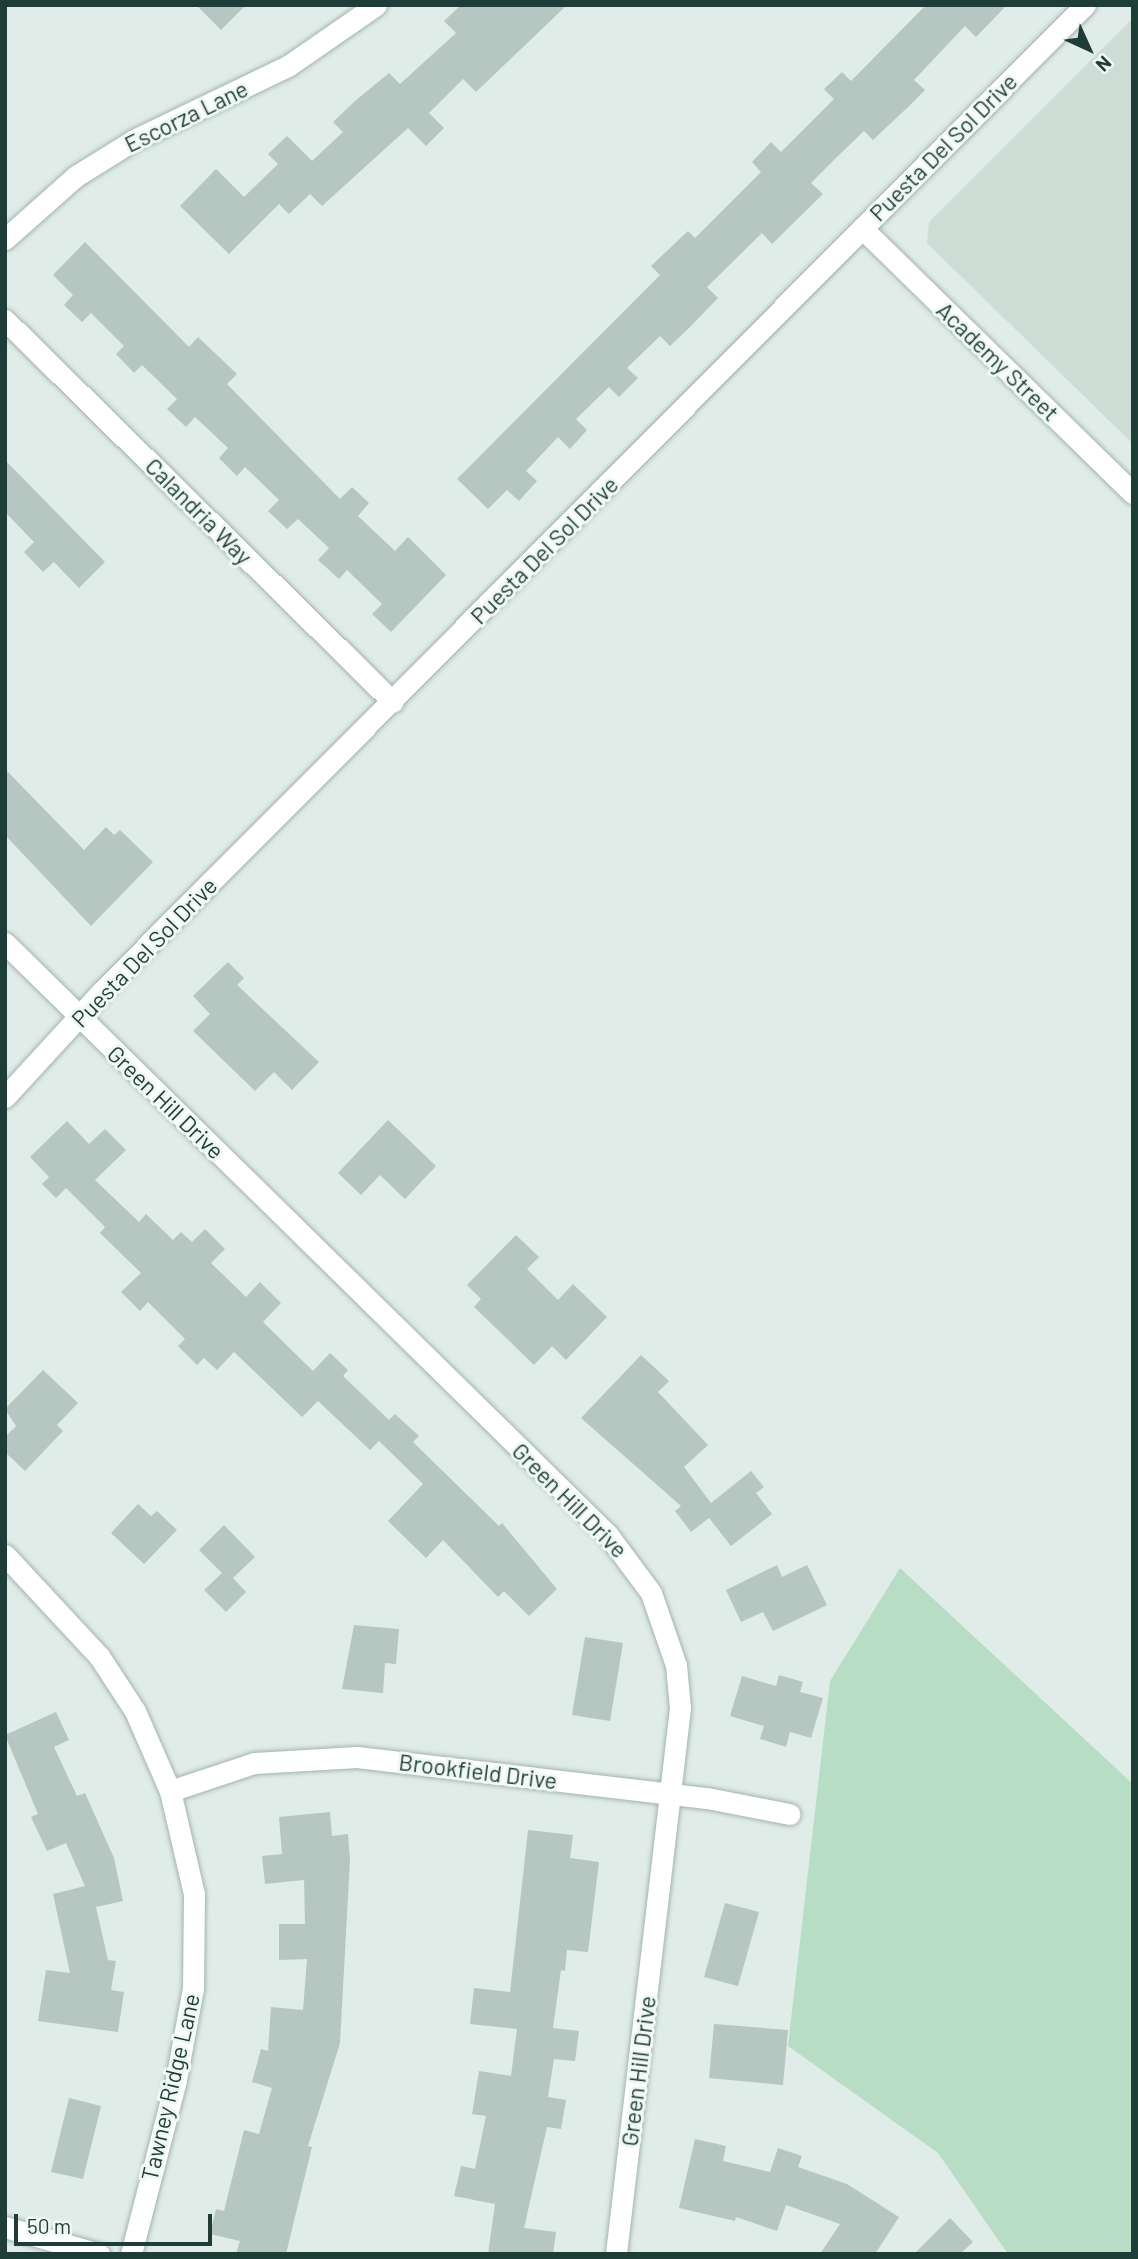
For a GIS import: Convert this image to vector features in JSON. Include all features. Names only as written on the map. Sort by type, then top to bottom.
[{"type":"street","name":"Escorza Lane","points":[[5,239],[76,176],[134,140],[321,48],[376,5]]},
{"type":"street","name":"Puesta Del Sol Drive","points":[[5,1097],[80,1017],[1085,5]]},
{"type":"street","name":"Academy Street","points":[[862,228],[1133,494]]},
{"type":"street","name":"Calandria Way","points":[[5,320],[393,702]]},
{"type":"street","name":"Green Hill Drive","points":[[5,943],[632,1563],[651,1593],[676,1665],[680,1708],[673,1795],[616,2254]]},
{"type":"street","name":"Tawney Ridge Lane","points":[[5,1555],[99,1656],[135,1711],[170,1791],[194,1894],[193,1988],[131,2254]]},
{"type":"street","name":"Brookfield Drive","points":[[170,1791],[254,1763],[313,1755],[673,1795],[789,1814]]},
{"type":"street","points":[[5,2228],[99,2254]]},
{"type":"shaded area","points":[[1133,18],[1133,444],[927,243],[929,222]]},
{"type":"green space","points":[[900,1568],[1133,1784],[1133,2254],[1008,2254],[938,2153],[788,2046],[830,1681]]},
{"type":"building","points":[[196,5],[246,5],[221,30]]},
{"type":"building","points":[[461,5],[567,5],[476,92],[463,79],[429,113],[444,128],[426,146],[408,128],[322,206],[310,194],[289,214],[279,204],[229,254],[180,206],[216,169],[244,197],[278,164],[268,154],[287,136],[312,161],[343,132],[333,122],[355,101],[389,73],[400,84],[456,33],[444,21]]},
{"type":"building","points":[[926,5],[1007,5],[976,37],[965,26],[914,80],[925,90],[873,140],[864,131],[811,183],[823,194],[772,244],[762,233],[707,287],[718,298],[670,346],[660,336],[627,368],[638,378],[619,397],[609,387],[576,419],[587,430],[570,449],[558,437],[526,471],[537,481],[519,501],[507,490],[488,509],[457,479],[660,275],[651,266],[688,231],[695,238],[761,172],[752,162],[771,142],[781,152],[834,99],[824,89],[842,72],[851,81]]},
{"type":"building","points":[[85,242],[189,347],[198,337],[237,374],[227,384],[340,499],[352,487],[369,503],[358,516],[395,551],[408,537],[446,575],[391,632],[372,614],[382,604],[347,570],[339,579],[318,560],[329,548],[298,519],[287,529],[268,511],[279,500],[245,467],[237,476],[219,458],[228,448],[195,417],[186,427],[167,409],[177,399],[142,365],[134,373],[116,354],[124,346],[91,313],[82,322],[64,305],[73,295],[53,275]]},
{"type":"building","points":[[5,460],[105,562],[79,588],[54,562],[43,572],[24,552],[34,542],[5,512]]},
{"type":"building","points":[[5,769],[84,850],[106,827],[114,835],[120,830],[153,862],[91,926],[5,835]]},
{"type":"building","points":[[228,962],[244,978],[237,985],[319,1062],[292,1090],[274,1072],[255,1091],[193,1031],[210,1014],[193,996]]},
{"type":"building","points":[[388,1120],[436,1166],[405,1199],[380,1175],[361,1195],[338,1173]]},
{"type":"building","points":[[67,1121],[89,1144],[105,1129],[126,1150],[95,1180],[139,1222],[146,1214],[173,1240],[181,1232],[192,1242],[205,1229],[225,1249],[211,1263],[246,1297],[260,1282],[281,1303],[263,1322],[313,1371],[330,1353],[348,1370],[343,1376],[389,1420],[395,1414],[419,1436],[413,1442],[499,1526],[502,1523],[557,1589],[529,1616],[504,1591],[498,1597],[443,1540],[426,1558],[388,1521],[423,1484],[379,1441],[370,1450],[318,1401],[302,1417],[234,1352],[217,1370],[204,1358],[197,1365],[178,1346],[185,1339],[148,1302],[140,1311],[121,1292],[141,1273],[100,1233],[105,1227],[66,1188],[56,1198],[42,1184],[49,1177],[30,1157]]},
{"type":"building","points":[[516,1235],[539,1257],[527,1269],[558,1300],[573,1284],[607,1317],[566,1360],[552,1346],[534,1365],[474,1307],[481,1299],[467,1285]]},
{"type":"building","points":[[641,1355],[669,1381],[658,1392],[708,1445],[684,1467],[711,1503],[751,1471],[764,1487],[756,1493],[772,1514],[731,1546],[709,1518],[691,1532],[675,1511],[681,1506],[581,1418]]},
{"type":"building","points":[[43,1370],[78,1403],[57,1425],[63,1431],[25,1471],[5,1452],[5,1437],[16,1426],[5,1409]]},
{"type":"building","points":[[138,1504],[151,1516],[157,1511],[177,1530],[144,1564],[111,1533]]},
{"type":"building","points":[[224,1525],[255,1557],[233,1578],[246,1592],[226,1612],[204,1590],[222,1573],[199,1550]]},
{"type":"building","points":[[777,1565],[782,1577],[807,1565],[827,1605],[773,1631],[763,1612],[741,1622],[726,1590]]},
{"type":"building","points":[[354,1625],[399,1629],[396,1664],[385,1663],[383,1693],[342,1689]]},
{"type":"building","points":[[585,1637],[623,1643],[610,1721],[572,1715]]},
{"type":"building","points":[[779,1675],[803,1682],[800,1692],[823,1698],[811,1738],[790,1732],[786,1747],[760,1739],[764,1726],[730,1716],[742,1676],[776,1686]]},
{"type":"building","points":[[56,1712],[69,1740],[54,1747],[77,1796],[85,1793],[114,1858],[123,1901],[96,1907],[108,1960],[116,1961],[111,1990],[124,1992],[118,2032],[38,2021],[46,1970],[70,1973],[53,1894],[85,1886],[66,1843],[47,1851],[31,1817],[38,1814],[5,1735]]},
{"type":"building","points":[[330,1812],[332,1836],[348,1834],[350,1860],[340,2043],[308,2146],[312,2147],[286,2254],[236,2254],[240,2241],[210,2234],[216,2209],[224,2211],[244,2130],[259,2134],[272,2088],[252,2082],[261,2049],[268,2051],[271,2007],[303,2010],[307,1959],[279,1960],[279,1924],[305,1924],[304,1880],[265,1884],[262,1856],[282,1854],[279,1817]]},
{"type":"building","points":[[528,1830],[573,1835],[570,1858],[599,1862],[588,1952],[567,1950],[565,1971],[561,1970],[553,2028],[579,2031],[575,2061],[554,2059],[548,2097],[566,2100],[561,2129],[547,2127],[524,2228],[556,2232],[553,2254],[488,2254],[495,2204],[454,2196],[461,2166],[475,2169],[486,2116],[472,2114],[479,2071],[511,2076],[517,2029],[470,2024],[474,1988],[510,1992]]},
{"type":"building","points":[[725,1903],[759,1912],[738,1986],[704,1977]]},
{"type":"building","points":[[714,2024],[788,2030],[783,2085],[709,2078]]},
{"type":"building","points":[[69,2098],[101,2106],[83,2179],[51,2172]]},
{"type":"building","points":[[695,2139],[726,2146],[723,2161],[770,2172],[778,2148],[802,2156],[798,2167],[847,2184],[899,2217],[875,2254],[820,2254],[840,2224],[786,2205],[777,2231],[736,2217],[735,2221],[679,2208]]},
{"type":"building","points":[[950,2218],[973,2242],[960,2254],[914,2254]]}]
